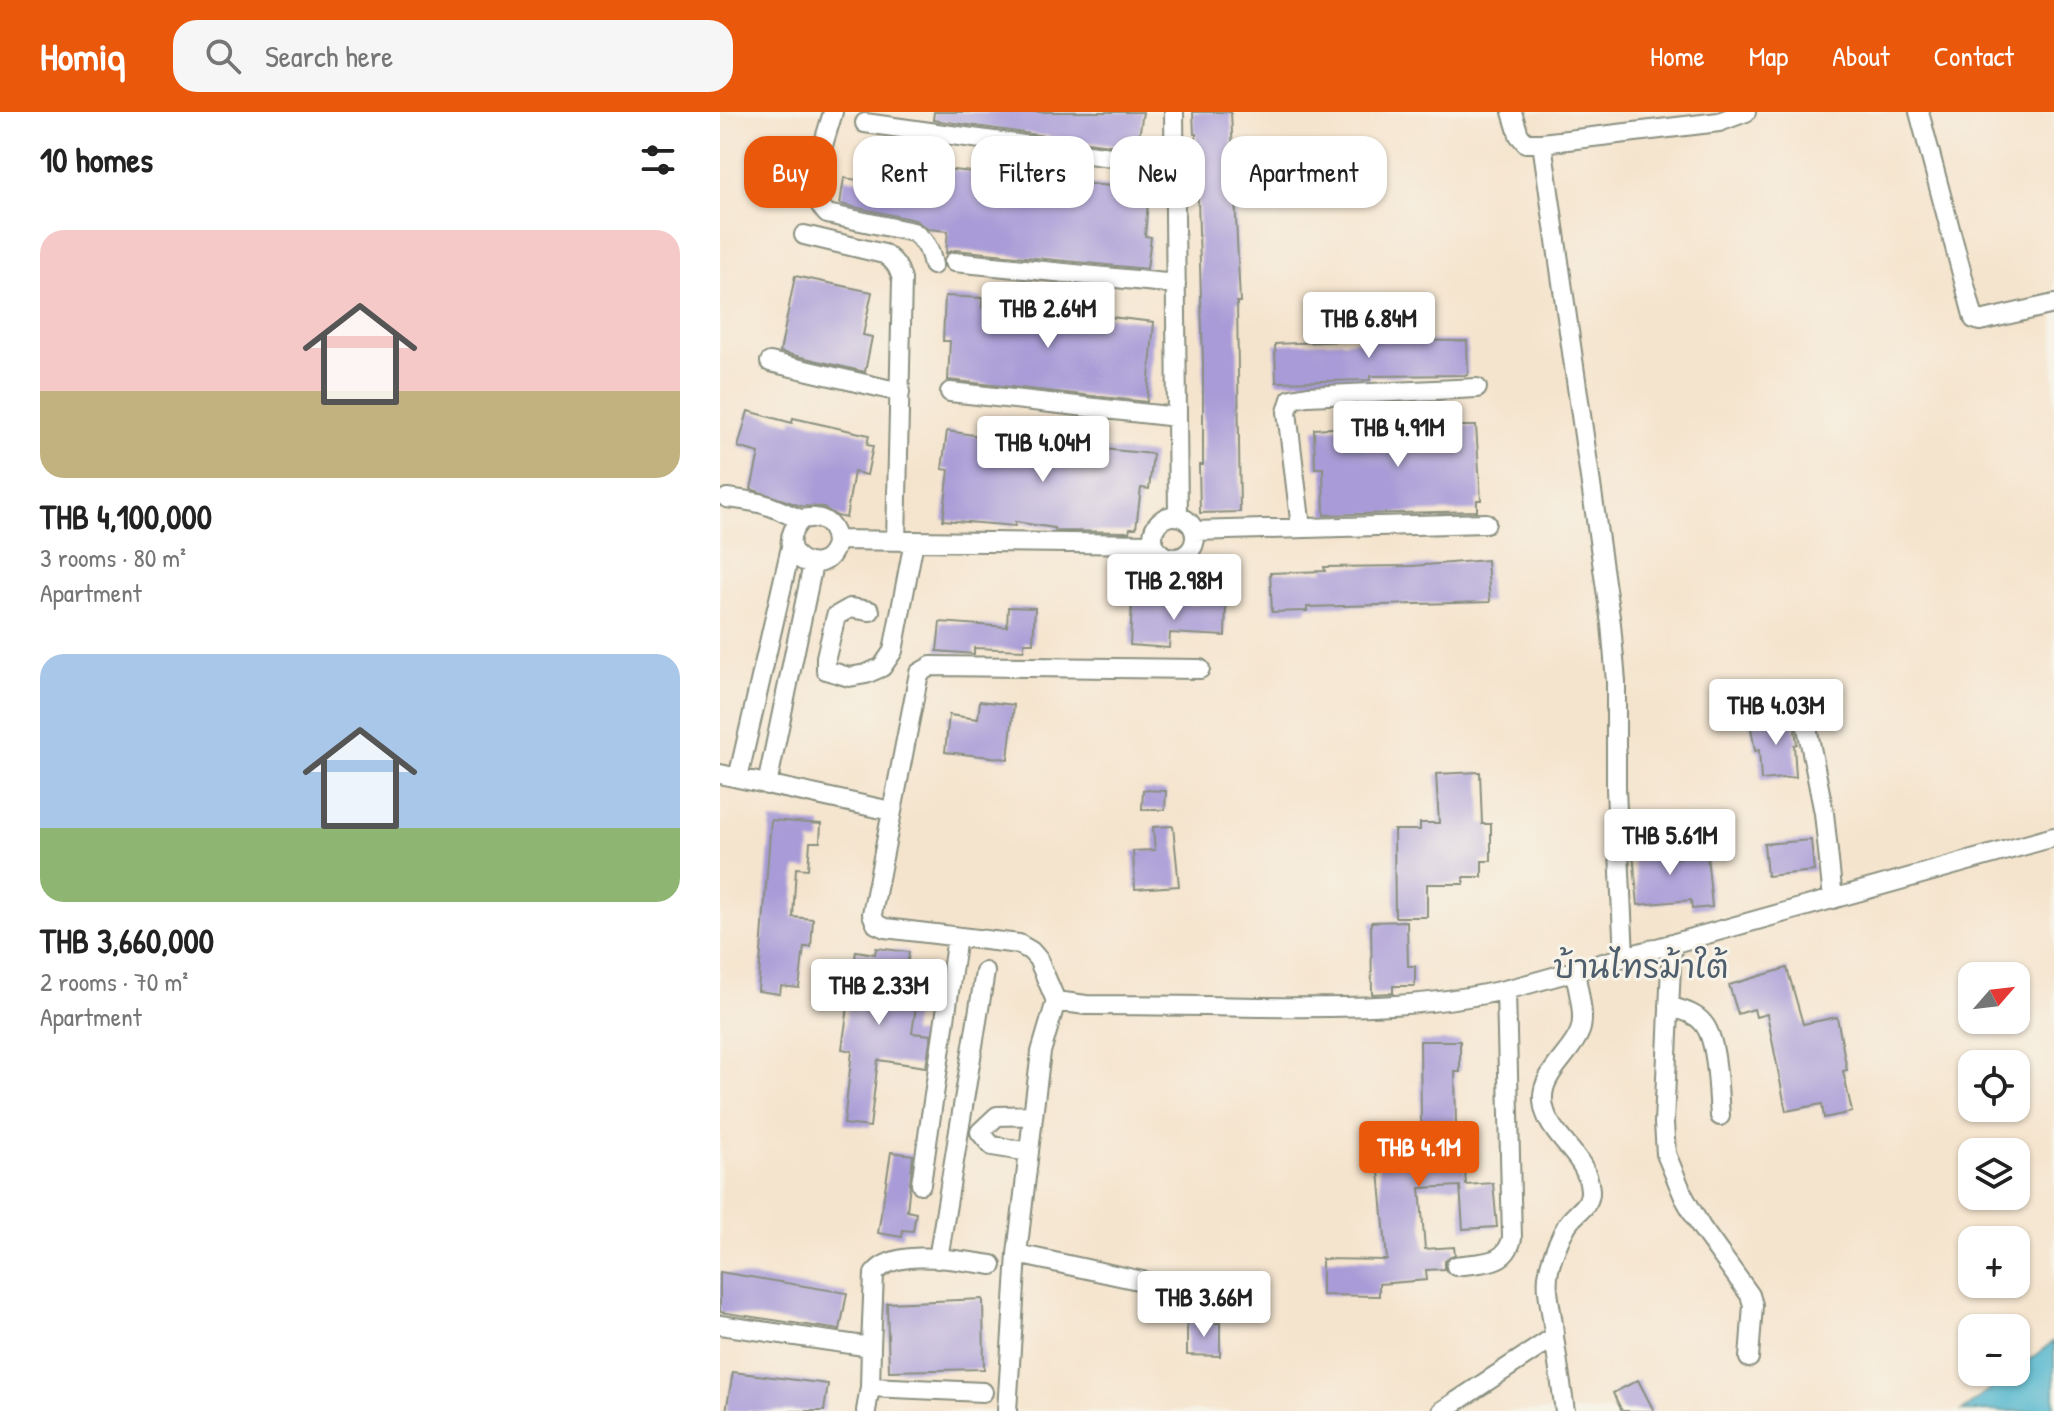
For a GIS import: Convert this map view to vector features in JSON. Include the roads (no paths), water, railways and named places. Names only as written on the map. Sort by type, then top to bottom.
[{"type":"street","points":[[833,112],[819,165],[815,194],[819,203],[827,214],[913,232],[924,240],[933,265]]},
{"type":"street","points":[[1174,112],[1174,136]]},
{"type":"street","points":[[1512,112],[1519,135],[1526,143],[1719,122],[1746,112]]},
{"type":"street","points":[[1919,112],[1974,319],[1980,321],[2054,304]]},
{"type":"street","points":[[865,123],[1110,157]]},
{"type":"street","points":[[1542,143],[1611,624],[1616,682],[1616,789],[1624,956]]},
{"type":"street","points":[[1175,208],[1178,516]]},
{"type":"street","points":[[804,235],[884,254],[894,261],[902,280],[900,392],[905,541],[893,651],[882,667],[866,674],[849,677],[826,670],[836,616],[850,608],[870,611]]},
{"type":"street","points":[[954,262],[1176,284]]},
{"type":"street","points":[[770,362],[900,392]]},
{"type":"street","points":[[1301,528],[1287,412],[1291,399],[1477,388]]},
{"type":"street","points":[[950,392],[1177,417]]},
{"type":"street","points":[[727,498],[768,505],[801,520]]},
{"type":"street","points":[[1167,516],[1178,516],[1188,521],[1194,531],[1195,542],[1190,552],[1180,558],[1169,558],[1159,553],[1153,544],[1152,532],[1157,522],[1167,516]]},
{"type":"street","points":[[791,547],[801,561],[813,564],[825,561],[833,552],[836,540],[833,528],[824,520],[812,517],[801,520],[792,529],[791,547],[729,776],[891,811]]},
{"type":"street","points":[[1194,531],[1486,523]]},
{"type":"street","points":[[836,540],[1153,544]]},
{"type":"street","points":[[767,785],[813,564]]},
{"type":"street","points":[[1007,1411],[1017,1254],[1033,1115],[1041,1052],[1056,1001],[1038,959],[1019,944],[885,928],[876,924],[872,914],[919,673],[931,666],[1200,669]]},
{"type":"street","points":[[1803,707],[1824,813],[1833,899]]},
{"type":"street","points":[[1056,1001],[1086,1005],[1316,1007],[1412,1004],[1506,991],[2054,837]]},
{"type":"street","points":[[921,1184],[957,937]]},
{"type":"street","points":[[1672,943],[1664,1123],[1666,1154],[1701,1227],[1750,1295],[1753,1305],[1749,1358]]},
{"type":"street","points":[[1565,1411],[1548,1273],[1567,1225],[1588,1202],[1590,1192],[1588,1178],[1576,1156],[1547,1122],[1542,1098],[1550,1077],[1579,1033],[1581,1024],[1575,970]]},
{"type":"street","points":[[938,1259],[985,972]]},
{"type":"street","points":[[1456,1266],[1502,1259],[1509,1251],[1512,1238],[1506,991]]},
{"type":"street","points":[[1669,1006],[1689,1012],[1703,1022],[1711,1036],[1720,1116]]},
{"type":"street","points":[[980,1132],[997,1116],[1033,1115]]},
{"type":"street","points":[[959,1129],[980,1132],[992,1146],[1029,1152]]},
{"type":"street","points":[[1017,1254],[1189,1291]]},
{"type":"street","points":[[866,1411],[870,1387],[874,1274],[881,1265],[903,1259],[938,1259],[992,1265]]},
{"type":"street","points":[[720,1325],[871,1347]]},
{"type":"street","points":[[1442,1411],[1554,1337]]},
{"type":"street","points":[[870,1387],[983,1392]]},
{"type":"water","points":[[2054,1341],[2054,1411],[1962,1411],[1995,1386],[2030,1386],[2030,1359]]},
{"type":"district","name":"บ้านไทรม้าใต้","points":[[1641,966]]}]
